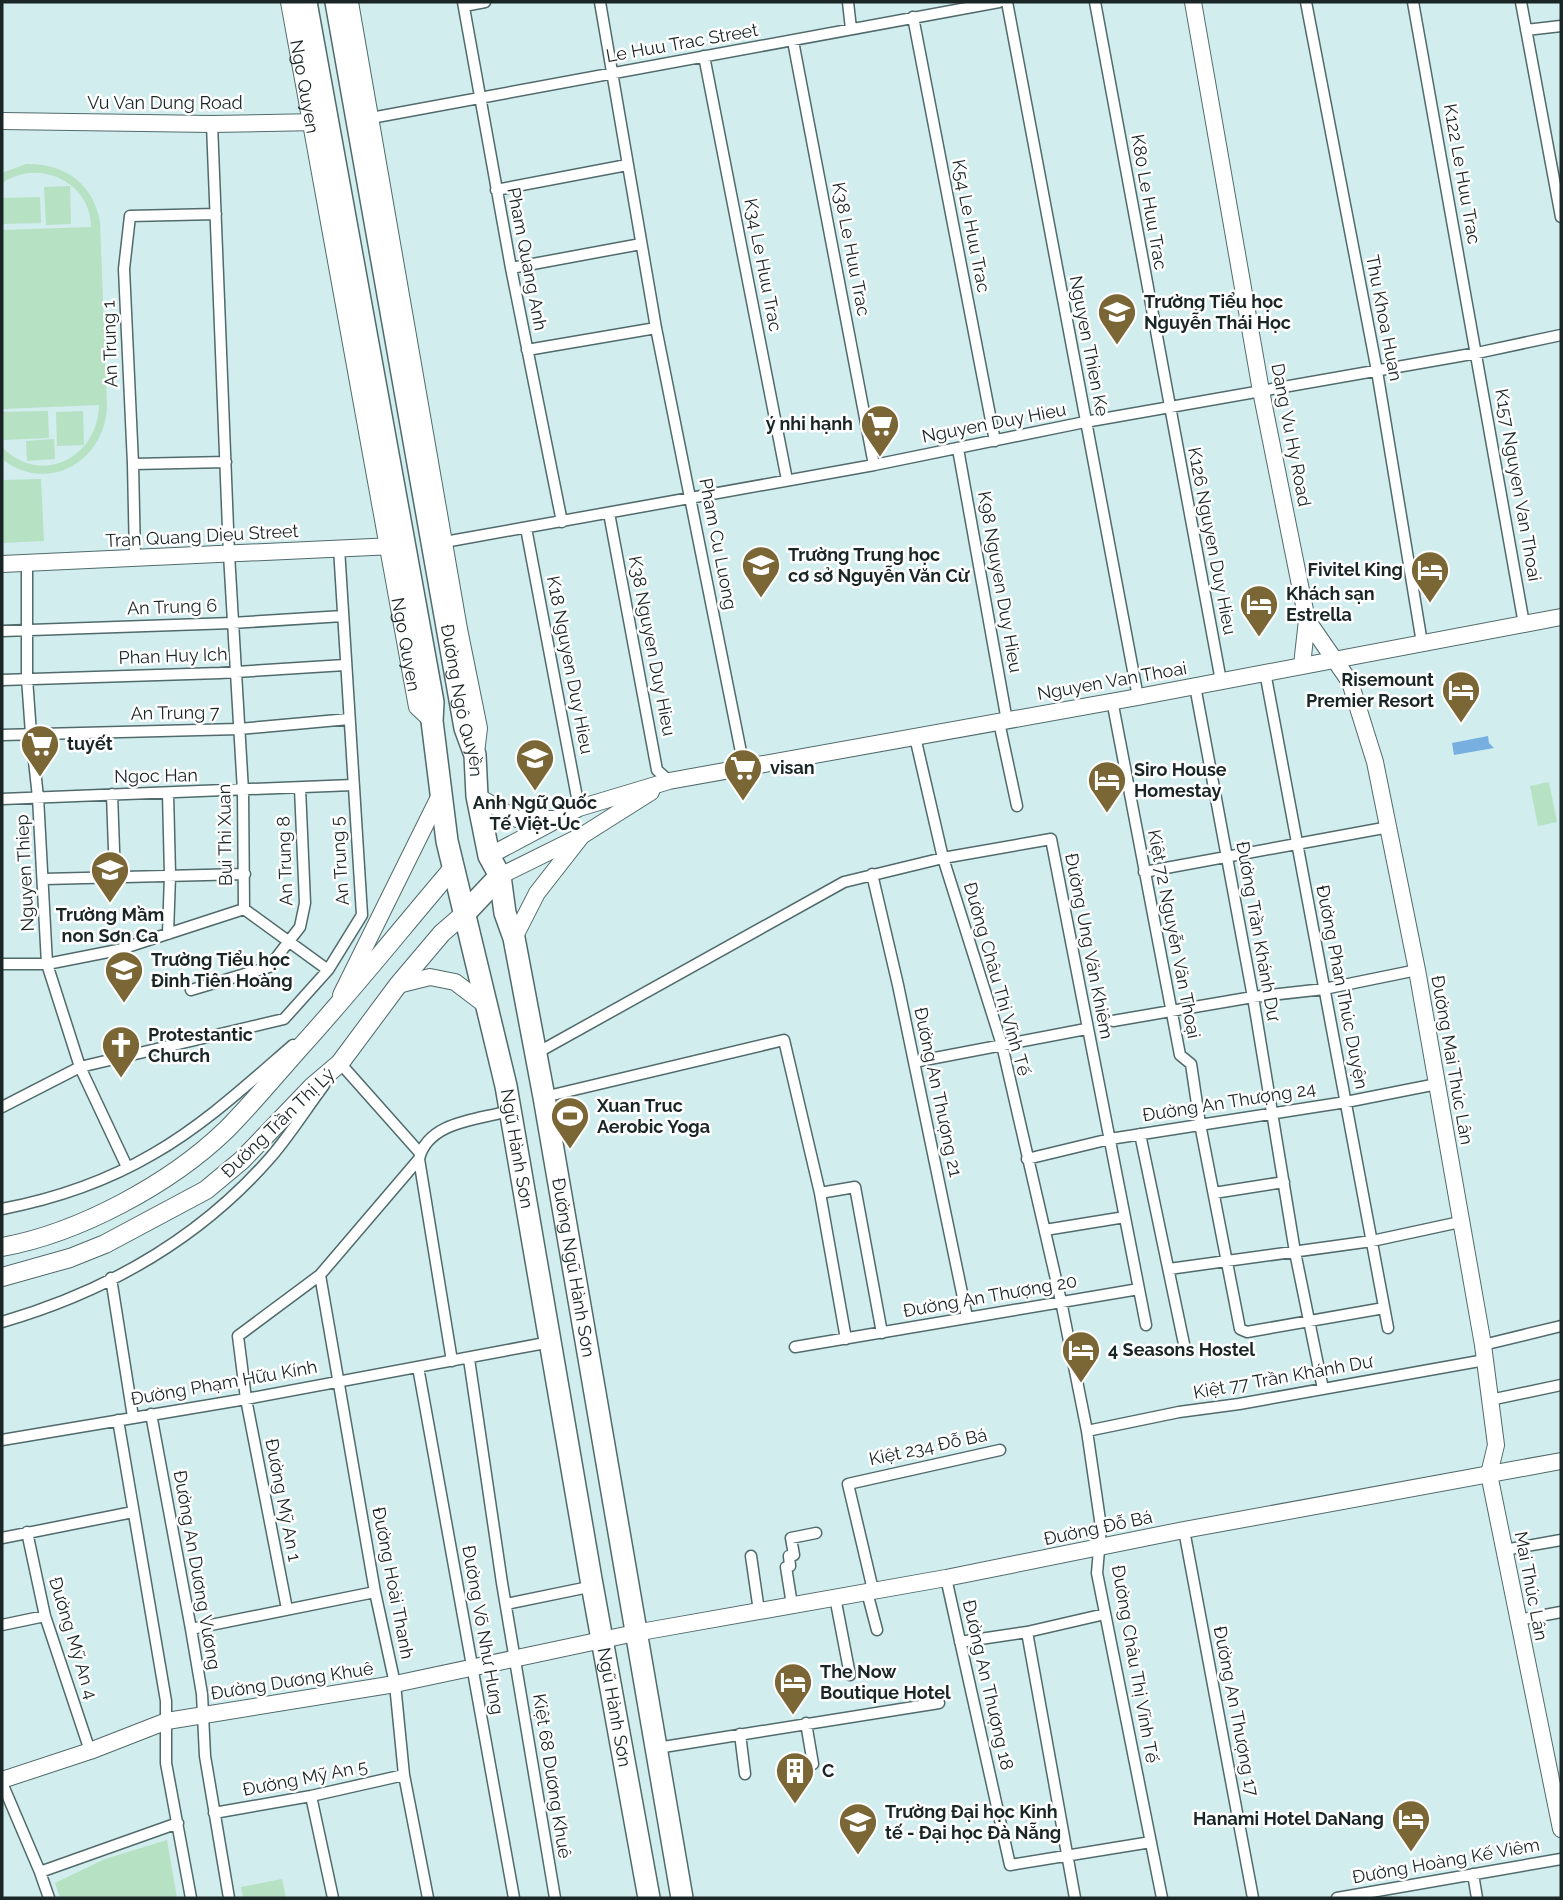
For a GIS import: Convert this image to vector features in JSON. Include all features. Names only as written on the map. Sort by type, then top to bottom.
[{"type":"highway","points":[[306,2],[320,122],[363,119]]},
{"type":"highway","points":[[336,2],[363,119],[374,214],[439,543]]},
{"type":"highway","name":"Ngo Quyen","points":[[320,122],[396,545],[433,702],[432,721]]},
{"type":"highway","name":"Đường Ngô Quyền","points":[[439,543],[465,728],[475,755],[477,796],[489,856],[500,876]]},
{"type":"highway","name":"Đường Ngô Quyền","points":[[432,721],[453,869],[464,914]]},
{"type":"highway","points":[[453,869],[489,856]]},
{"type":"highway","points":[[500,876],[464,914],[506,1086]]},
{"type":"highway","name":"Đường Ngũ Hành Sơn","points":[[500,876],[505,914],[514,938],[535,1054],[548,1096],[639,1632],[641,1661]]},
{"type":"highway","name":"Ngũ Hành Sơn","points":[[506,1086],[590,1579],[598,1641],[649,1898]]},
{"type":"highway","name":"Ngũ Hành Sơn","points":[[641,1661],[661,1748],[682,1898]]},
{"type":"main road","name":"Đường Trần Thị Lý","points":[[2,1247],[76,1224],[137,1194],[163,1179],[225,1131],[333,1012],[453,869]]},
{"type":"main road","name":"Đường Trần Thị Lý","points":[[2,1277],[45,1266],[105,1244],[206,1191],[242,1160],[313,1086],[340,1063],[398,985],[442,933],[464,914]]},
{"type":"street","name":"Ngo Quyen","points":[[289,2],[320,122]]},
{"type":"street","points":[[350,2],[363,119]]},
{"type":"street","points":[[463,4],[485,2]]},
{"type":"street","name":"Pham Cu Luong","points":[[600,2],[656,328],[744,767]]},
{"type":"street","points":[[848,2],[850,29]]},
{"type":"street","name":"Le Huu Trac Street","points":[[363,119],[793,41],[971,4],[999,2]]},
{"type":"street","name":"Nguyen Thien Ke","points":[[1007,2],[1138,697]]},
{"type":"street","name":"K80 Le Huu Trac","points":[[1094,2],[1169,409]]},
{"type":"street","name":"Dang Vu Hy Road","points":[[1193,2],[1261,391],[1307,621],[1336,660]]},
{"type":"street","name":"Thu Khoa Huan","points":[[1306,2],[1377,371],[1422,643]]},
{"type":"street","name":"K122 Le Huu Trac","points":[[1413,2],[1477,353]]},
{"type":"street","points":[[1521,2],[1557,175],[1561,217]]},
{"type":"street","name":"Pham Quang Anh","points":[[463,4],[496,190],[562,522]]},
{"type":"street","name":"K54 Le Huu Trac","points":[[913,17],[995,441]]},
{"type":"street","points":[[1526,30],[1561,26]]},
{"type":"street","name":"K38 Le Huu Trac","points":[[793,41],[874,465]]},
{"type":"street","name":"K34 Le Huu Trac","points":[[704,56],[788,480]]},
{"type":"street","name":"Vu Van Dung Road","points":[[2,121],[212,124],[320,122]]},
{"type":"street","points":[[212,124],[229,554]]},
{"type":"street","points":[[496,190],[627,165]]},
{"type":"street","name":"An Trung 1","points":[[133,464],[124,268],[130,216],[216,214]]},
{"type":"street","points":[[511,268],[641,244]]},
{"type":"street","points":[[527,350],[656,328]]},
{"type":"street","name":"Nguyen Duy Hieu","points":[[439,543],[874,465],[1085,422],[1477,353],[1561,335]]},
{"type":"street","name":"K157 Nguyen Van Thoai","points":[[1477,353],[1524,624]]},
{"type":"street","name":"K126 Nguyen Duy Hieu","points":[[1169,409],[1221,681]]},
{"type":"street","name":"K98 Nguyen Duy Hieu","points":[[958,449],[1017,806]]},
{"type":"street","points":[[135,558],[133,464],[226,462]]},
{"type":"street","name":"K38 Nguyen Duy Hieu","points":[[609,513],[657,770],[669,781]]},
{"type":"street","name":"K18 Nguyen Duy Hieu","points":[[526,528],[579,808]]},
{"type":"street","name":"Tran Quang Dieu Street","points":[[2,564],[396,545]]},
{"type":"street","name":"An Trung 5","points":[[2,1107],[80,1067],[284,1019],[328,970],[362,915],[339,548]]},
{"type":"street","name":"Bui Thi Xuan","points":[[2,964],[47,964],[118,950],[244,909],[243,791],[229,554]]},
{"type":"street","name":"Nguyen Thiep","points":[[27,563],[27,678],[44,879],[47,964],[80,1067],[127,1167]]},
{"type":"street","name":"An Trung 6","points":[[2,631],[232,623],[343,616]]},
{"type":"street","name":"Nguyen Van Thoai","points":[[489,856],[579,808],[669,781],[1138,697],[1561,617]]},
{"type":"street","points":[[1302,665],[1307,621]]},
{"type":"street","name":"Đường Mai Thúc Lân","points":[[1336,660],[1350,682],[1369,740],[1417,970],[1484,1352],[1496,1445],[1489,1474]]},
{"type":"street","name":"Phan Huy Ich","points":[[2,680],[235,672],[345,665]]},
{"type":"street","name":"Đường Phan Thúc Duyện","points":[[1265,672],[1388,1328]]},
{"type":"street","name":"Đường Trần Khánh Dư","points":[[1195,686],[1253,997],[1295,1252],[1323,1389]]},
{"type":"street","name":"Kiệt 72 Nguyễn Văn Thoại","points":[[1112,700],[1180,1055],[1191,1063],[1200,1124],[1240,1329],[1243,1332],[1309,1321]]},
{"type":"street","name":"An Trung 7","points":[[2,735],[239,729],[349,719]]},
{"type":"street","name":"Đường Châu Thị Vĩnh Tế","points":[[915,737],[943,858],[1002,1045],[1061,1301],[1087,1431],[1101,1527],[1097,1573],[1162,1898]]},
{"type":"street","points":[[500,876],[583,835],[669,781]]},
{"type":"street","name":"Ngoc Han","points":[[2,799],[353,785]]},
{"type":"street","name":"An Trung 8","points":[[191,990],[269,967],[300,927],[305,909],[300,788]]},
{"type":"street","points":[[168,793],[168,934]]},
{"type":"street","points":[[2,1209],[29,1204],[85,1186],[153,1154],[199,1122],[333,1012],[441,793]]},
{"type":"street","points":[[112,794],[115,878]]},
{"type":"street","points":[[477,796],[517,820],[560,818]]},
{"type":"street","points":[[1144,872],[1389,827]]},
{"type":"street","points":[[514,938],[537,893],[583,835]]},
{"type":"street","name":"Đường Ung Văn Khiêm","points":[[535,1054],[844,882],[943,858],[1051,839],[1086,1029],[1146,1325]]},
{"type":"street","points":[[44,879],[245,874]]},
{"type":"street","name":"Đường An Thượng 21","points":[[872,874],[967,1317]]},
{"type":"street","points":[[244,909],[328,970]]},
{"type":"street","points":[[1113,1021],[1170,1009],[1324,989],[1417,970]]},
{"type":"street","points":[[398,985],[430,977],[455,982],[488,1007]]},
{"type":"street","points":[[914,1062],[1086,1029]]},
{"type":"street","points":[[548,1096],[784,1040],[820,1193],[846,1339]]},
{"type":"street","points":[[2,1322],[52,1306],[95,1288],[158,1254],[215,1214],[271,1157],[340,1063],[420,1156],[452,1361]]},
{"type":"street","name":"Đường An Thượng 24","points":[[1027,1159],[1110,1139],[1346,1102],[1437,1084]]},
{"type":"street","name":"Ngũ Hành Sơn","points":[[506,1086],[501,1114],[584,1588],[598,1641],[640,1898]]},
{"type":"street","points":[[320,1275],[420,1156],[427,1141],[454,1123],[501,1114]]},
{"type":"street","points":[[1140,1134],[1184,1344]]},
{"type":"street","points":[[1214,1193],[1284,1182]]},
{"type":"street","points":[[820,1193],[855,1187],[882,1333]]},
{"type":"street","points":[[1045,1230],[1125,1217]]},
{"type":"street","points":[[1169,1269],[1372,1241],[1460,1222]]},
{"type":"street","name":"Đường Hoài Thanh","points":[[320,1275],[375,1592],[395,1684],[404,1775],[428,1898]]},
{"type":"street","name":"Đường Mỹ An 1","points":[[287,1609],[246,1399],[238,1336],[320,1275]]},
{"type":"street","points":[[111,1278],[133,1417]]},
{"type":"street","name":"Đường An Thượng 20","points":[[796,1347],[1139,1289]]},
{"type":"street","points":[[1309,1321],[1384,1308]]},
{"type":"street","name":"Kiệt 77 Trần Khánh Dư","points":[[1087,1431],[1179,1412],[1323,1389],[1484,1352],[1561,1326]]},
{"type":"street","name":"Đường Phạm Hữu Kính","points":[[2,1440],[246,1399],[540,1344]]},
{"type":"street","points":[[469,1359],[515,1659]]},
{"type":"street","name":"Đường Võ Như Hưng","points":[[418,1367],[514,1898]]},
{"type":"street","points":[[1490,1400],[1561,1385]]},
{"type":"street","name":"Đường An Dương Vương","points":[[151,1414],[191,1629],[203,1714],[205,1756],[229,1898]]},
{"type":"street","points":[[118,1420],[166,1701],[166,1763],[191,1898]]},
{"type":"street","name":"Kiệt 234 Đỗ Bá","points":[[870,1591],[848,1483],[1000,1450]]},
{"type":"street","name":"Đường Đỗ Bá","points":[[598,1641],[1561,1461]]},
{"type":"street","name":"Mai Thúc Lân","points":[[1489,1474],[1518,1620],[1555,1767],[1561,1829]]},
{"type":"street","points":[[2,1538],[133,1512]]},
{"type":"street","name":"Đường An Thượng 17","points":[[1184,1530],[1253,1898]]},
{"type":"street","name":"Đường Mỹ An 4","points":[[27,1532],[45,1616],[90,1751]]},
{"type":"street","points":[[792,1605],[786,1567],[790,1566],[789,1556],[794,1555],[791,1538],[816,1534]]},
{"type":"street","points":[[1504,1550],[1561,1540]]},
{"type":"street","points":[[751,1556],[760,1611]]},
{"type":"street","name":"Đường An Thượng 18","points":[[946,1578],[1010,1865],[1151,1842]]},
{"type":"street","points":[[506,1604],[584,1588]]},
{"type":"street","points":[[870,1591],[877,1630]]},
{"type":"street","points":[[191,1629],[375,1592]]},
{"type":"street","points":[[835,1597],[849,1675]]},
{"type":"street","points":[[1518,1620],[1561,1612]]},
{"type":"street","points":[[960,1642],[1027,1632],[1105,1614]]},
{"type":"street","points":[[2,1625],[45,1616]]},
{"type":"street","name":"Ngũ Hành Sơn","points":[[639,1632],[691,1898]]},
{"type":"street","points":[[1027,1632],[1075,1898]]},
{"type":"street","name":"Đường Dương Khuê","points":[[2,1781],[167,1721],[395,1684],[598,1641]]},
{"type":"street","name":"Kiệt 68 Dương Khuê","points":[[515,1659],[555,1898]]},
{"type":"street","points":[[661,1748],[939,1703]]},
{"type":"street","points":[[806,1723],[813,1764]]},
{"type":"street","points":[[740,1734],[746,1774]]},
{"type":"street","name":"Đường Mỹ An 5","points":[[214,1813],[311,1796],[404,1775]]},
{"type":"street","points":[[2,1781],[49,1898]]},
{"type":"street","points":[[311,1796],[333,1898]]},
{"type":"street","points":[[40,1872],[178,1823]]},
{"type":"street","name":"Đường Hoàng Kế Viêm","points":[[1337,1898],[1561,1859]]},
{"type":"street","points":[[1473,1874],[1478,1898]]},
{"type":"street","points":[[1413,1885],[1415,1898]]},
{"type":"green space","points":[[26,164],[53,167],[75,178],[91,197],[100,222],[107,405],[104,425],[97,442],[85,456],[71,466],[38,474],[20,469],[2,459],[2,447],[17,459],[33,465],[50,465],[65,461],[89,440],[96,424],[99,405],[2,409],[2,230],[91,227],[89,211],[82,197],[60,178],[31,173],[2,183],[2,173]]},
{"type":"green space","points":[[70,186],[71,224],[46,225],[44,187]]},
{"type":"green space","points":[[40,197],[41,223],[2,224],[2,198]]},
{"type":"green space","points":[[48,411],[49,438],[2,440],[2,412]]},
{"type":"green space","points":[[83,411],[84,445],[57,446],[56,412]]},
{"type":"green space","points":[[54,439],[55,459],[27,461],[26,441]]},
{"type":"green space","points":[[41,479],[44,541],[2,543],[2,480]]},
{"type":"green space","points":[[1549,782],[1557,822],[1538,826],[1530,786]]},
{"type":"green space","points":[[167,1840],[177,1898],[60,1898],[55,1883],[105,1859]]},
{"type":"green space","points":[[282,1879],[286,1898],[243,1898],[241,1887]]},
{"type":"water","points":[[1488,736],[1489,743],[1494,748],[1454,755],[1452,743]]},
{"type":"place","name":"Trường Tiểu học Nguyễn Thái Học","points":[[1117,346]]},
{"type":"place","name":"ý nhi hạnh","points":[[880,458]]},
{"type":"place","name":"Trường Trung học cơ sở Nguyễn Văn Cừ","points":[[761,599]]},
{"type":"place","name":"Fivitel King","points":[[1430,604]]},
{"type":"place","name":"Khách sạn Estrella","points":[[1259,638]]},
{"type":"place","name":"Risemount Premier Resort","points":[[1461,724]]},
{"type":"place","name":"tuyết","points":[[40,778]]},
{"type":"place","name":"Anh Ngữ Quốc Tế Việt-Úc","points":[[535,792]]},
{"type":"place","name":"visan","points":[[743,802]]},
{"type":"place","name":"Siro House Homestay","points":[[1107,814]]},
{"type":"place","name":"Trường Mầm non Sơn Ca","points":[[110,904]]},
{"type":"place","name":"Trường Tiểu học Đinh Tiên Hoàng","points":[[124,1004]]},
{"type":"place","name":"Protestantic Church","points":[[121,1079]]},
{"type":"place","name":"Xuan Truc Aerobic Yoga","points":[[570,1150]]},
{"type":"place","name":"4 Seasons Hostel","points":[[1081,1384]]},
{"type":"place","name":"The Now Boutique Hotel","points":[[793,1716]]},
{"type":"place","name":"C","points":[[795,1805]]},
{"type":"place","name":"Hanami Hotel DaNang","points":[[1411,1853]]},
{"type":"place","name":"Trường Đại học Kinh tế - Đại học Đà Nẵng","points":[[858,1856]]}]
